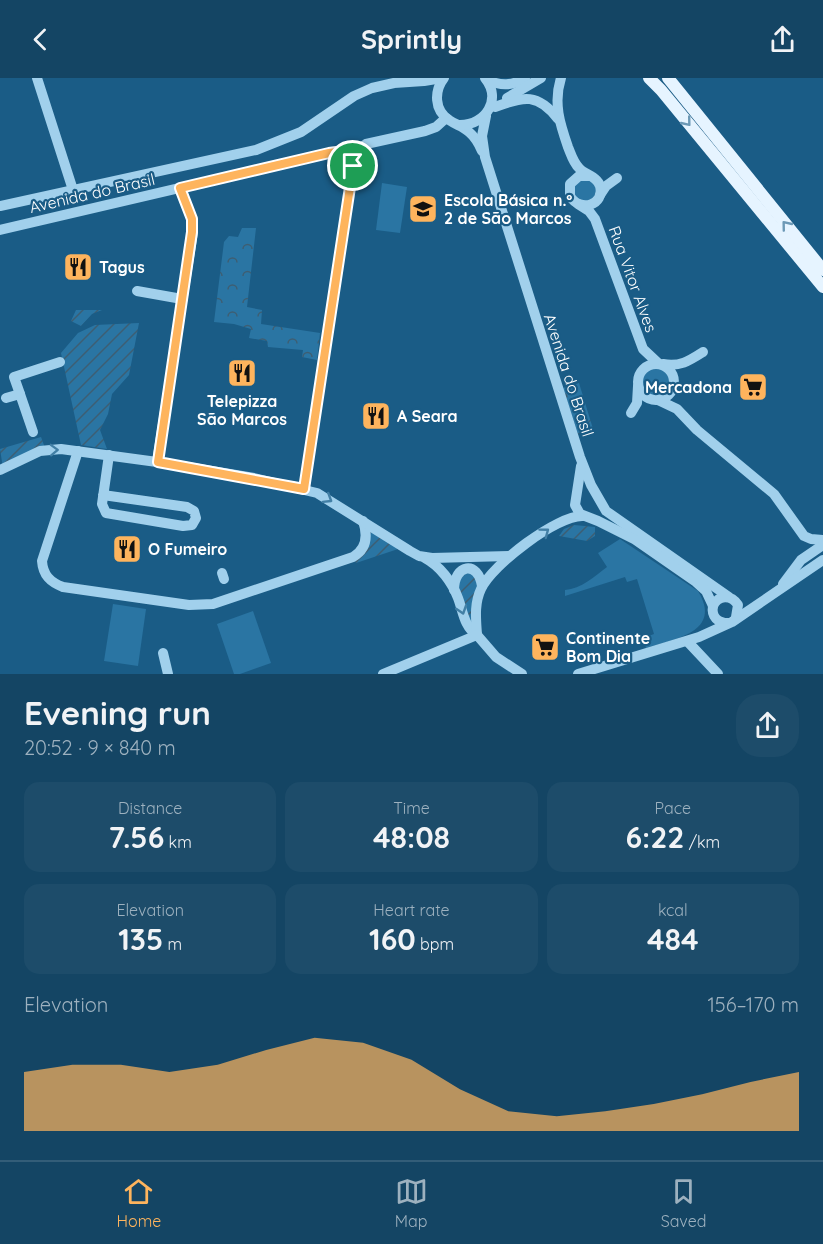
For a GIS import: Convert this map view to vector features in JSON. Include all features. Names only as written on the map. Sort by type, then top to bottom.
[{"type":"main road","points":[[649,78],[823,287]]},
{"type":"main road","points":[[668,78],[823,270]]},
{"type":"street","points":[[37,78],[73,190]]},
{"type":"street","points":[[0,206],[269,146],[309,128],[344,102],[364,91],[381,85],[443,78]]},
{"type":"street","points":[[438,106],[438,88],[443,78]]},
{"type":"street","points":[[486,79],[510,85],[525,78]]},
{"type":"street","points":[[460,125],[474,123],[541,78]]},
{"type":"street","name":"Rua Vitor Alves","points":[[561,78],[557,96],[558,119],[573,160],[580,170],[592,177],[600,186],[595,219]]},
{"type":"street","name":"Avenida do Brasil","points":[[485,158],[483,136],[493,94],[486,79]]},
{"type":"street","points":[[404,82],[426,89],[446,118]]},
{"type":"street","points":[[490,111],[514,100],[531,98],[547,106],[558,119]]},
{"type":"street","name":"Avenida do Brasil","points":[[0,230],[329,153],[359,149],[366,144],[430,129],[446,118],[460,125],[474,137],[485,158],[582,463],[598,497]]},
{"type":"street","points":[[304,489],[346,210],[354,161],[359,149]]},
{"type":"street","name":"Rua Vitor Alves","points":[[573,160],[570,196],[589,211],[595,219],[644,349],[670,370],[677,409]]},
{"type":"street","points":[[570,184],[579,176],[616,179],[606,186],[589,205],[578,204]]},
{"type":"street","points":[[158,462],[193,226],[180,188]]},
{"type":"street","points":[[136,291],[182,299]]},
{"type":"street","name":"Rua Vitor Alves","points":[[644,349],[638,395],[633,411],[656,400]]},
{"type":"street","points":[[640,373],[650,364],[672,366],[685,363],[703,352]]},
{"type":"street","points":[[33,432],[14,377],[60,362]]},
{"type":"street","points":[[656,400],[666,397],[685,363]]},
{"type":"street","points":[[638,386],[642,394],[677,409],[697,430],[774,494],[799,530],[811,539],[823,540]]},
{"type":"street","points":[[6,398],[20,393]]},
{"type":"street","points":[[0,469],[40,451],[61,449],[158,462],[317,493],[436,566],[454,590],[471,631],[496,657],[522,674]]},
{"type":"street","points":[[78,451],[42,561],[48,579],[63,587],[189,605],[213,604],[354,557],[362,550],[366,540],[363,521]]},
{"type":"street","points":[[103,495],[187,507],[194,511],[196,518],[192,525],[183,526],[110,514],[102,508],[103,495],[109,455]]},
{"type":"street","points":[[582,463],[576,509],[584,516],[634,539],[696,582],[706,591],[719,621],[732,620]]},
{"type":"street","points":[[576,498],[581,492],[586,491],[598,497],[603,507],[613,516],[731,598],[738,605],[732,620]]},
{"type":"street","points":[[477,635],[476,610],[482,586],[497,566],[559,521],[571,516],[590,516],[598,512],[598,497]]},
{"type":"street","points":[[799,530],[801,560]]},
{"type":"street","points":[[780,589],[801,560],[823,544]]},
{"type":"street","points":[[419,555],[432,558],[509,556]]},
{"type":"street","points":[[578,674],[699,637],[732,620],[823,560]]},
{"type":"street","points":[[454,590],[456,576],[467,568],[478,574],[482,586]]},
{"type":"street","points":[[699,637],[721,598],[764,600]]},
{"type":"street","points":[[383,674],[477,635]]},
{"type":"street","points":[[688,642],[718,674]]},
{"type":"street","points":[[163,653],[168,674]]},
{"type":"green space","points":[[585,179],[595,186],[596,190],[589,200],[585,201],[575,194],[574,190],[581,180]]},
{"type":"green space","points":[[382,183],[407,187],[400,233],[376,230]]},
{"type":"green space","points":[[242,228],[256,228],[247,307],[262,310],[261,324],[320,333],[317,360],[302,357],[303,350],[268,347],[267,341],[249,338],[251,329],[214,322],[224,242],[229,236],[238,237]]},
{"type":"green space","points":[[76,310],[102,310],[92,314],[81,326],[71,321]]},
{"type":"green space","points":[[139,323],[129,375],[112,394],[108,414],[100,430],[107,449],[81,445],[61,353],[78,333],[95,325]]},
{"type":"green space","points":[[656,368],[666,372],[670,382],[666,392],[656,396],[646,392],[642,382],[646,372]]},
{"type":"green space","points":[[579,383],[593,429],[578,434],[563,388]]},
{"type":"green space","points":[[41,437],[45,448],[3,468],[0,449]]},
{"type":"green space","points":[[574,525],[595,527],[595,536],[587,541],[559,536],[564,529]]},
{"type":"green space","points":[[366,530],[404,547],[356,563],[353,557]]},
{"type":"green space","points":[[620,539],[698,591],[704,605],[704,616],[700,625],[692,632],[646,648],[643,638],[654,634],[637,579],[627,582],[625,577],[565,596],[565,590],[582,585],[607,567],[598,553]]},
{"type":"green space","points":[[468,570],[478,579],[474,630],[460,597],[458,575]]},
{"type":"green space","points":[[113,604],[146,609],[138,666],[104,661]]},
{"type":"green space","points":[[253,611],[271,663],[234,674],[217,624]]},
{"type":"place","name":"Escola Básica n.º 2 de São Marcos","points":[[423,209]]},
{"type":"place","name":"Tagus","points":[[78,267]]},
{"type":"place","name":"Telepizza São Marcos","points":[[242,373]]},
{"type":"place","name":"Mercadona","points":[[753,387]]},
{"type":"place","name":"A Seara","points":[[376,416]]},
{"type":"place","name":"O Fumeiro","points":[[127,549]]},
{"type":"place","name":"Continente Bom Dia","points":[[545,647]]},
{"type":"route","points":[[359,149],[353,166],[304,489],[158,462],[192,232],[192,219],[180,188],[329,153],[359,149]]}]
